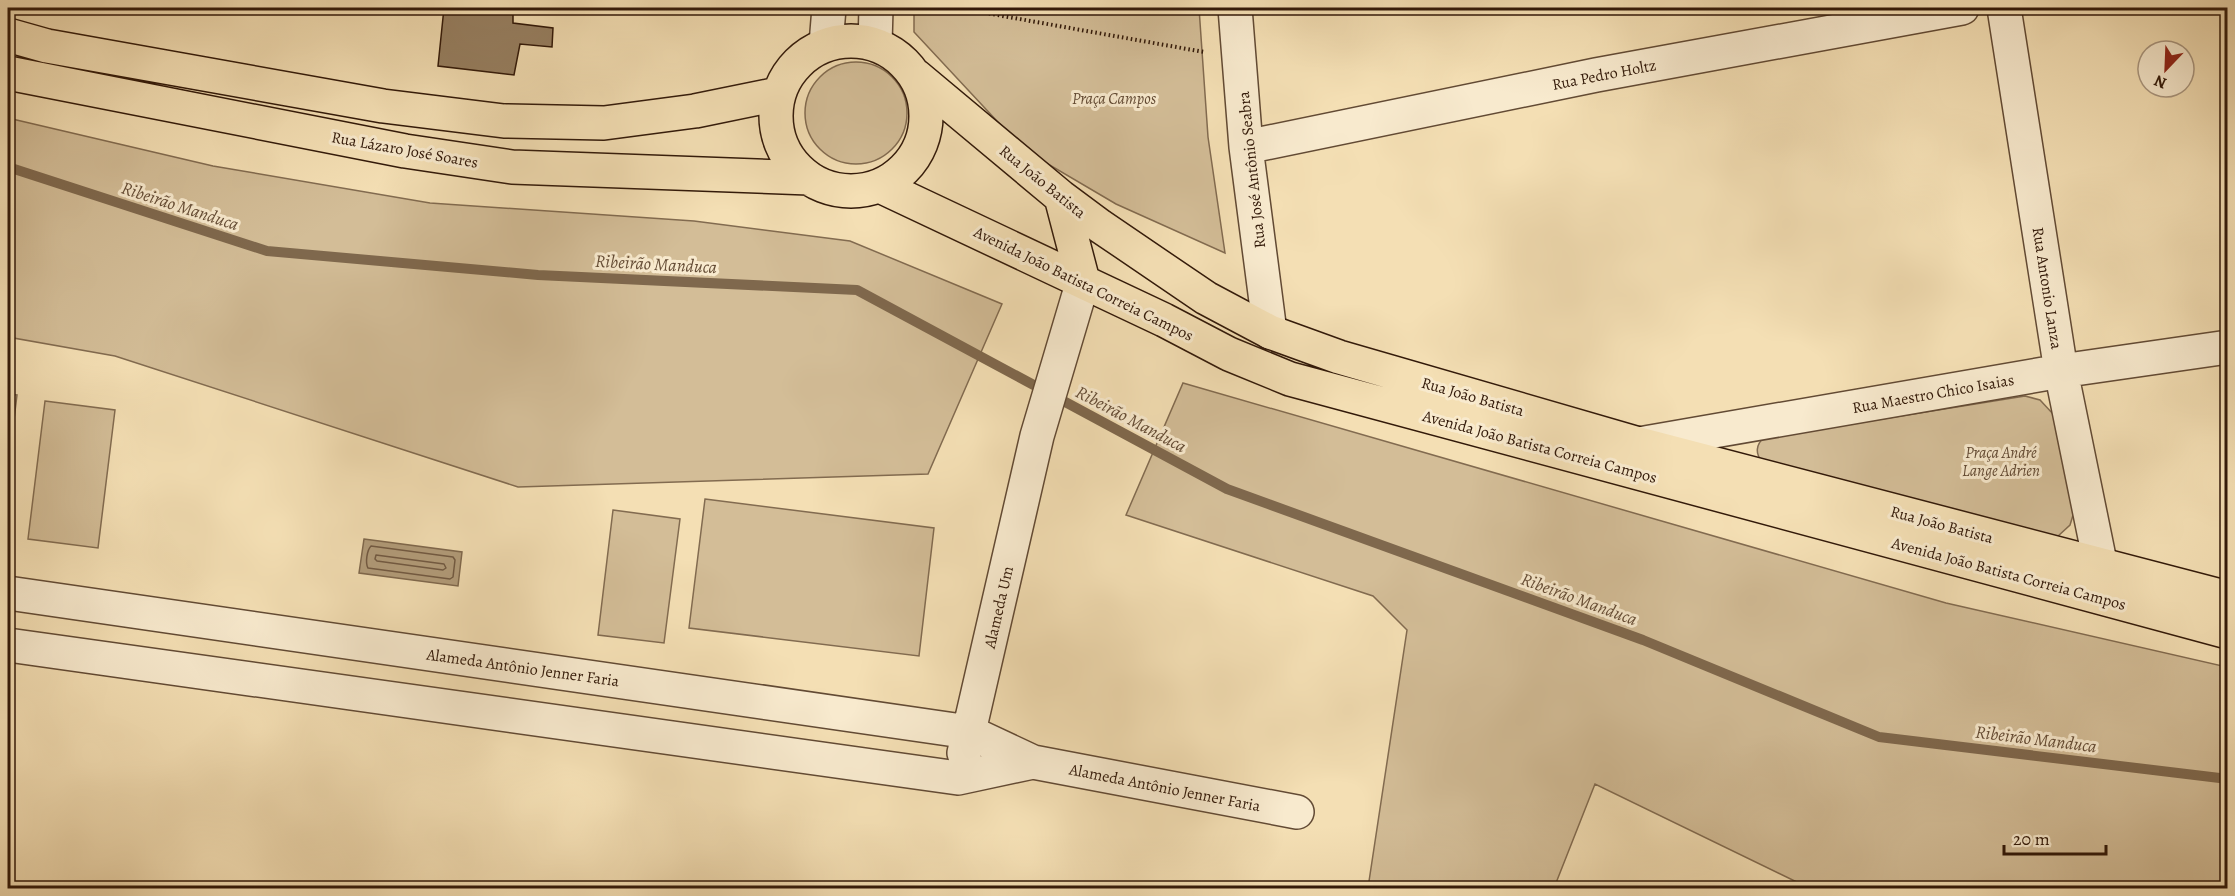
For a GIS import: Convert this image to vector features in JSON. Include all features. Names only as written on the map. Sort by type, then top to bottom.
[{"type":"main road","points":[[8,35],[47,46],[383,106],[504,121],[604,123],[695,111],[778,94]]},
{"type":"main road","points":[[850,40],[875,44],[898,57],[916,76],[925,101],[924,135],[918,152],[902,172],[880,186],[854,191],[830,189],[809,178],[791,162],[780,141],[775,118],[778,94],[788,73],[805,55],[826,44],[850,40]]},
{"type":"main road","name":"Rua Lázaro José Soares","points":[[8,73],[405,151],[512,167],[809,178]]},
{"type":"main road","name":"Rua João Batista","points":[[916,76],[1061,197],[1100,226],[1206,298],[1270,332],[1339,357],[1639,444],[2101,567]]},
{"type":"main road","name":"Avenida João Batista Correia Campos","points":[[880,186],[1083,281],[1229,354],[1290,379],[2228,632]]},
{"type":"main road","points":[[1061,197],[1083,281]]},
{"type":"main road","name":"Avenida João Batista Correia Campos","points":[[2101,567],[2228,598]]},
{"type":"street","points":[[826,44],[829,8]]},
{"type":"street","points":[[875,44],[876,8]]},
{"type":"street","name":"Rua José Antônio Seabra","points":[[1235,8],[1246,147],[1270,332]]},
{"type":"street","name":"Rua Pedro Holtz","points":[[1246,147],[1608,73],[1962,8]]},
{"type":"street","name":"Rua Antonio Lanza","points":[[2004,8],[2061,371],[2101,567]]},
{"type":"street","name":"Alameda Um","points":[[958,778],[1037,436],[1083,281]]},
{"type":"street","name":"Rua Maestro Chico Isaias","points":[[1639,444],[2061,371],[2228,347]]},
{"type":"street","name":"Alameda Antônio Jenner Faria","points":[[8,593],[969,732],[1033,762],[1297,812]]},
{"type":"street","name":"Alameda Antônio Jenner Faria","points":[[8,645],[958,778],[1033,762]]},
{"type":"path","points":[[958,8],[1240,58]]},
{"type":"green space","name":"Praça Campos","points":[[914,8],[1199,8],[1208,137],[1225,253],[1116,204],[1024,150],[914,32]]},
{"type":"green space","points":[[856,62],[875,66],[892,77],[903,94],[907,113],[903,132],[892,149],[875,160],[856,164],[837,160],[820,149],[809,132],[805,113],[809,94],[820,77],[837,66]]},
{"type":"green space","points":[[8,118],[213,166],[430,203],[694,221],[850,241],[1002,304],[928,474],[518,487],[115,356],[8,337]]},
{"type":"green space","points":[[1183,383],[1946,603],[2227,667],[2227,888],[1809,888],[1595,784],[1554,888],[1368,888],[1407,630],[1373,596],[1126,515]]},
{"type":"green space","points":[[8,394],[17,395],[8,468]]},
{"type":"green space","name":"Praça André Lange Adrien","points":[[2025,396],[2040,400],[2054,415],[2074,512],[2070,525],[2057,537],[1762,461],[1757,452],[1759,443],[1764,438]]},
{"type":"green space","points":[[45,401],[115,410],[98,548],[28,539]]},
{"type":"green space","points":[[705,499],[934,528],[919,656],[689,628]]},
{"type":"green space","points":[[613,510],[680,519],[664,643],[598,635]]},
{"type":"water","points":[[364,539],[462,552],[458,586],[359,573]]},
{"type":"building","points":[[444,8],[513,9],[513,23],[553,28],[552,47],[520,44],[514,75],[438,66]]},
{"type":"waterway","name":"Ribeirão Manduca","points":[[8,167],[267,251],[538,275],[857,290],[1227,489],[1643,640],[1879,737],[2228,779]]}]
